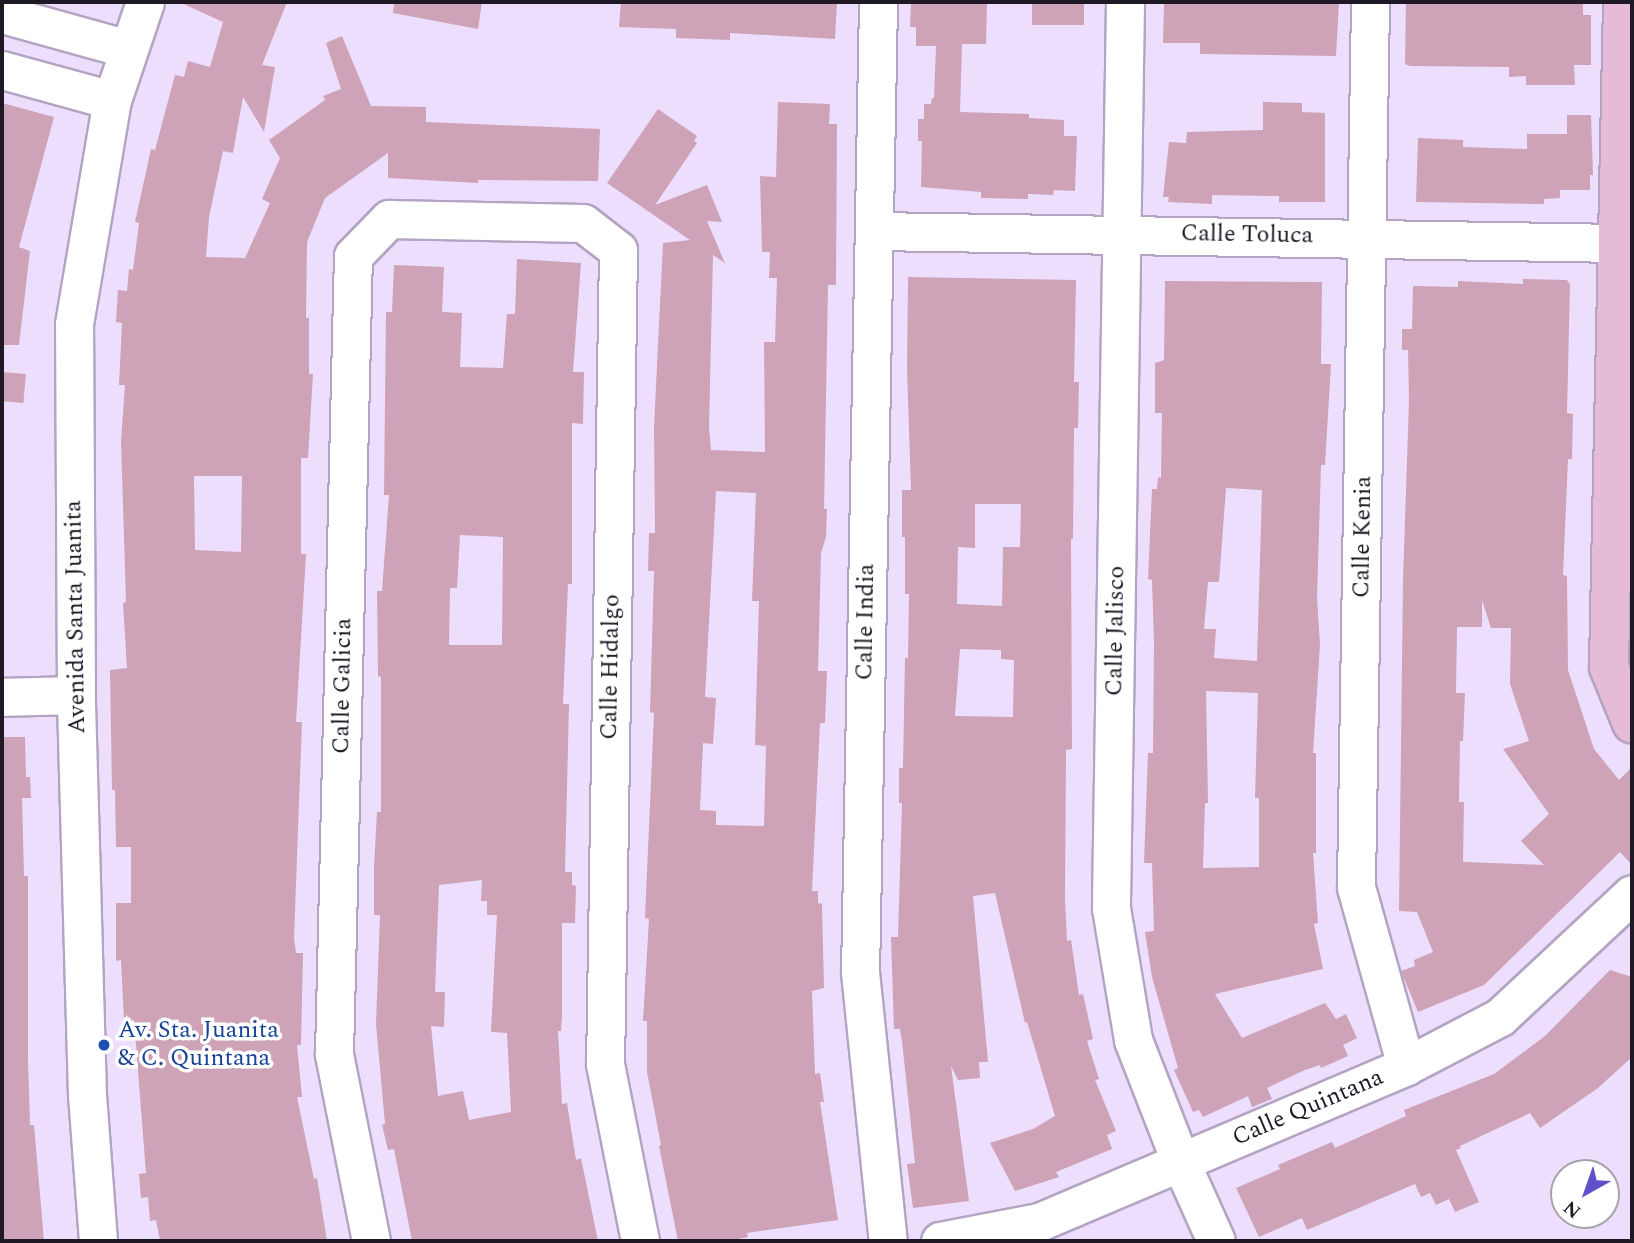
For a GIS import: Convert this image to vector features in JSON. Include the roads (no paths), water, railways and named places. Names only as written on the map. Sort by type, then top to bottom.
[{"type":"main road","points":[[1623,2],[1609,667],[1632,723]]},
{"type":"street","name":"Avenida Santa Juanita","points":[[98,1241],[87,1096],[76,695],[74,324],[113,100],[145,2]]},
{"type":"street","name":"Calle India","points":[[878,2],[860,972],[888,1241]]},
{"type":"street","name":"Calle Jalisco","points":[[1125,2],[1111,908],[1133,1040],[1181,1163],[1216,1241]]},
{"type":"street","name":"Calle Kenia","points":[[1370,2],[1356,887],[1406,1066]]},
{"type":"street","points":[[2,14],[128,49]]},
{"type":"street","points":[[2,70],[113,100]]},
{"type":"street","name":"Calle Galicia","points":[[370,1241],[334,1054],[353,256],[389,219],[466,220]]},
{"type":"street","name":"Calle Hidalgo","points":[[466,220],[583,223],[618,250],[605,1065],[640,1241]]},
{"type":"street","name":"Calle Toluca","points":[[874,231],[1620,243]]},
{"type":"street","points":[[2,697],[76,695]]},
{"type":"street","name":"Calle Quintana","points":[[940,1241],[1039,1222],[1406,1066],[1500,1017],[1632,894]]},
{"type":"place","name":"Av. Sta. Juanita & C. Quintana","points":[[104,1045]]}]
